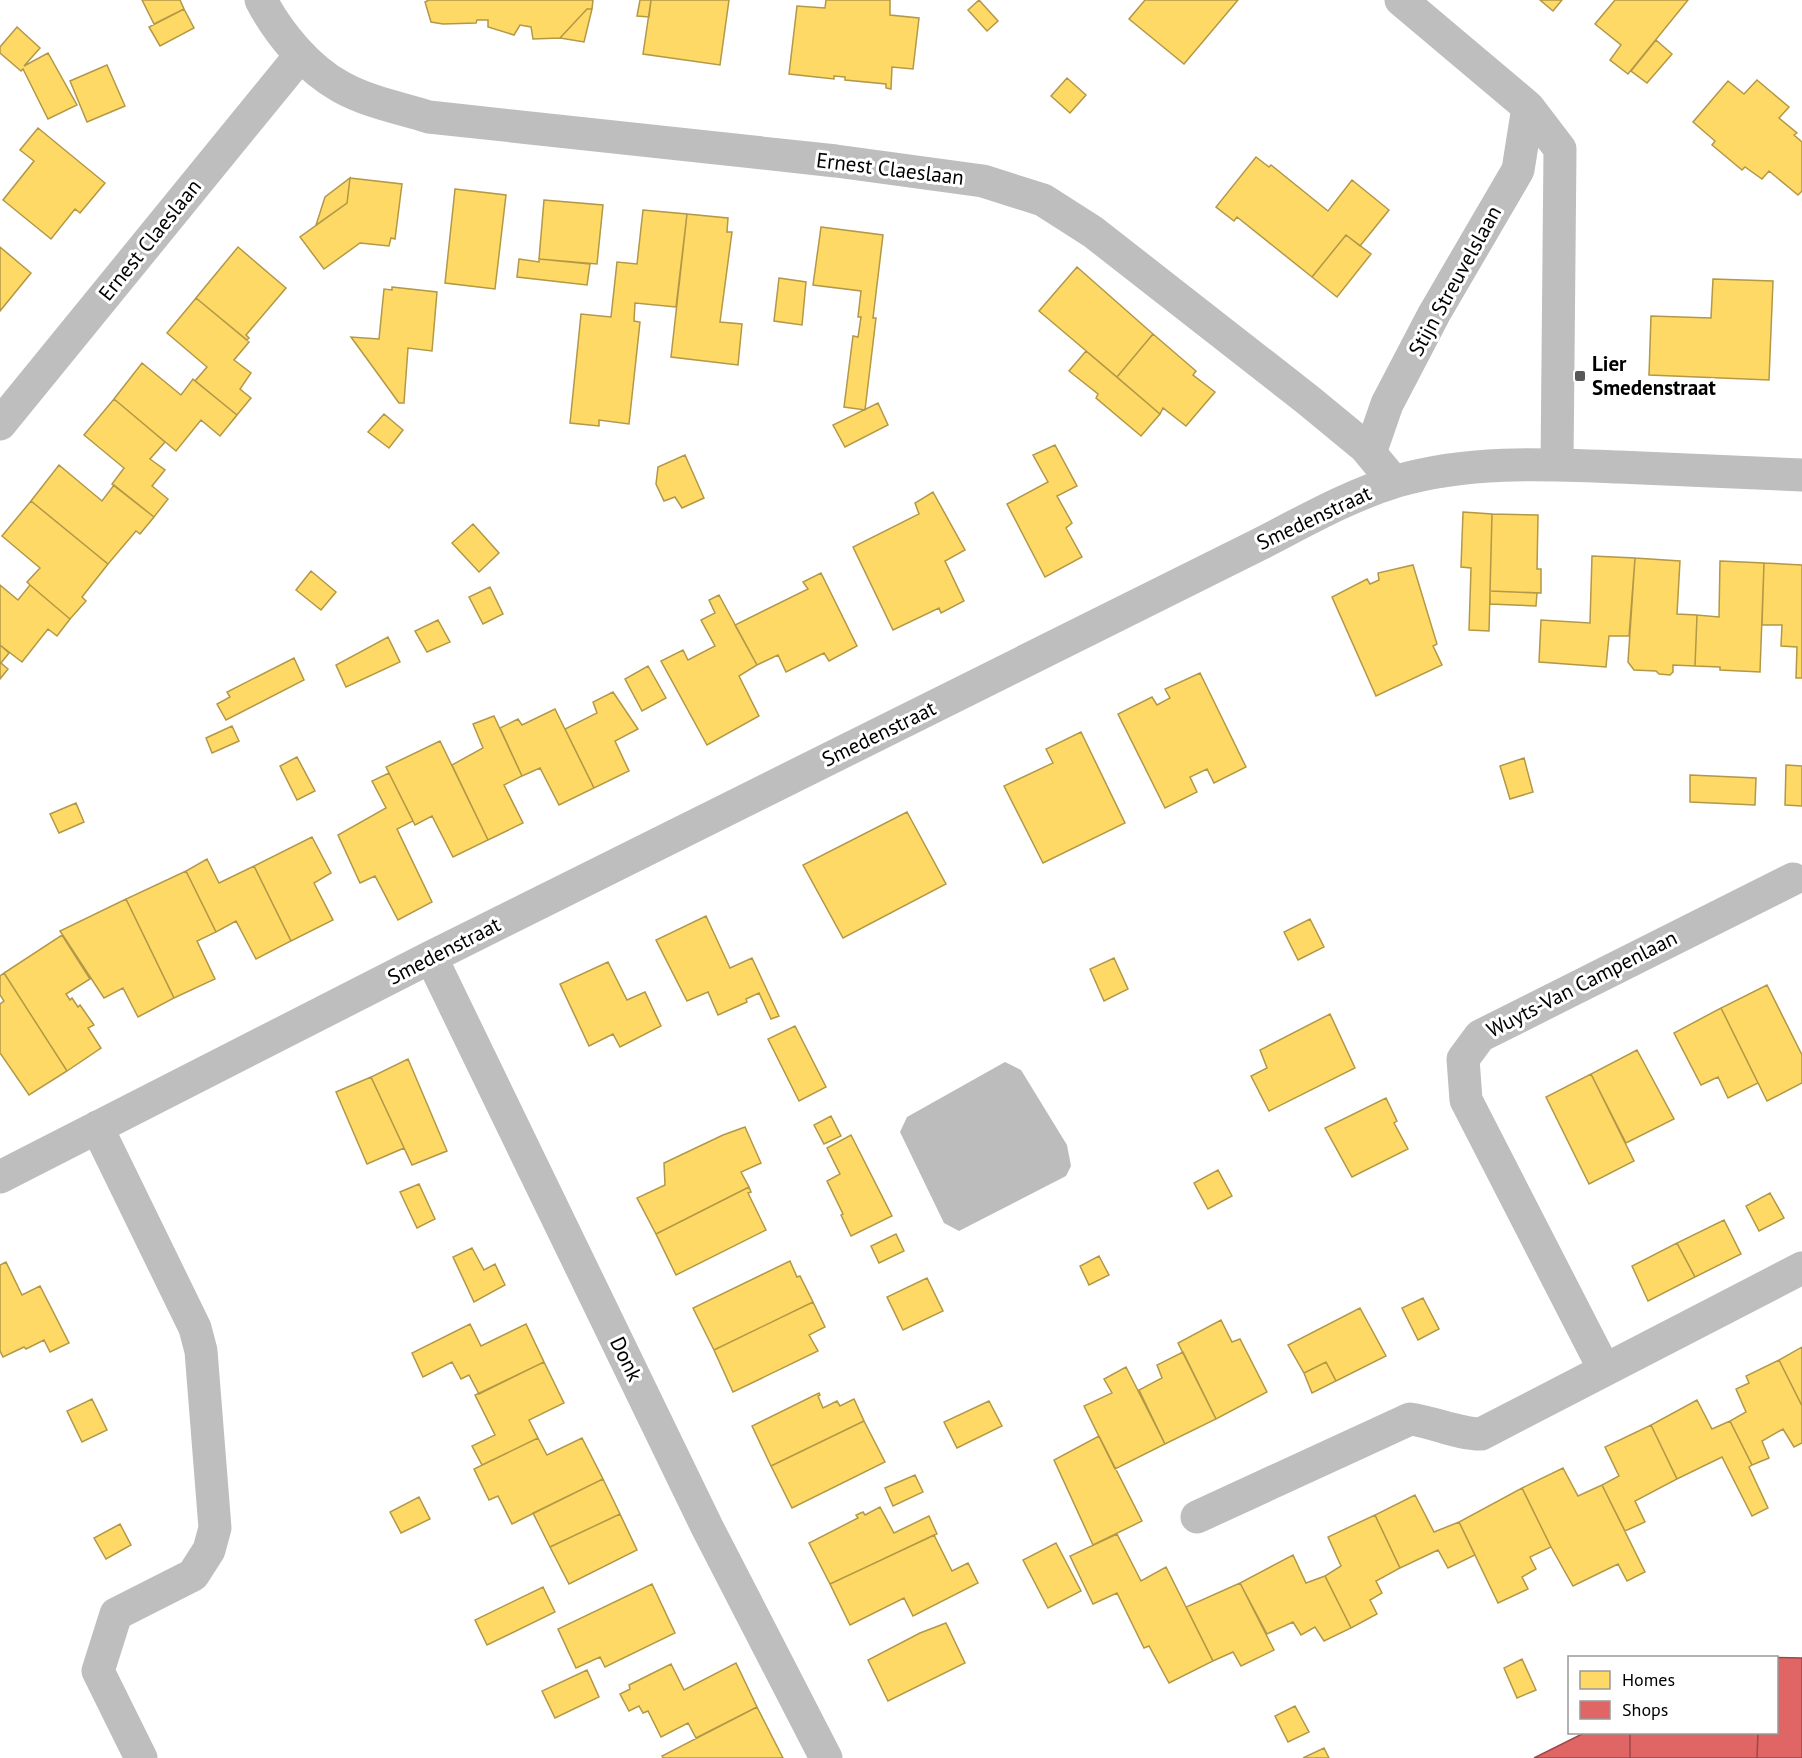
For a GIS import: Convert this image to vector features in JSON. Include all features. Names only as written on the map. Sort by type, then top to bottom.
[{"type":"street","name":"Ernest Claeslaan","points":[[261,0],[270,17],[300,56],[341,87],[379,102],[429,117],[836,161],[983,181],[1042,200],[1102,240],[1308,400],[1365,447],[1394,482]]},
{"type":"street","points":[[1401,0],[1528,107],[1560,149],[1557,465]]},
{"type":"street","name":"Ernest Claeslaan","points":[[0,424],[300,56]]},
{"type":"street","name":"Stijn Streuvelslaan","points":[[1370,453],[1387,405],[1434,314],[1518,170],[1528,107]]},
{"type":"street","name":"Smedenstraat","points":[[0,1177],[431,957],[1260,544],[1341,501],[1394,482],[1459,467],[1557,465],[1802,475]]},
{"type":"street","name":"Wuyts-Van Campenlaan","points":[[1604,1369],[1466,1100],[1463,1059],[1480,1036],[1793,879]]},
{"type":"street","name":"Donk","points":[[431,957],[707,1527],[826,1758]]},
{"type":"street","points":[[97,1127],[195,1328],[201,1352],[215,1528],[209,1550],[193,1575],[116,1614],[98,1671],[141,1758]]},
{"type":"street","points":[[1197,1517],[1410,1419],[1428,1421],[1470,1434],[1481,1434],[1802,1268]]},
{"type":"shaded area","points":[[1005,1062],[1021,1070],[1067,1145],[1071,1166],[1066,1176],[959,1231],[944,1223],[900,1132],[907,1117]]},
{"type":"building: Homes","points":[[142,0],[180,0],[184,9],[154,24]]},
{"type":"building: Homes","points":[[429,0],[593,0],[592,9],[587,9],[560,38],[533,39],[531,27],[520,25],[514,35],[488,27],[488,20],[477,20],[476,23],[431,22],[425,2]]},
{"type":"building: Homes","points":[[640,0],[651,0],[649,17],[637,16]]},
{"type":"building: Homes","points":[[651,0],[729,0],[720,65],[643,54]]},
{"type":"building: Homes","points":[[826,0],[890,0],[890,15],[919,18],[913,69],[892,67],[891,89],[886,88],[886,84],[845,80],[845,77],[834,76],[834,79],[789,74],[797,6],[825,8]]},
{"type":"building: Homes","points":[[979,0],[998,21],[987,31],[968,10]]},
{"type":"building: Homes","points":[[1145,0],[1238,0],[1184,64],[1129,19]]},
{"type":"building: Homes","points":[[1540,0],[1562,0],[1553,11]]},
{"type":"building: Homes","points":[[1615,0],[1688,0],[1628,74],[1610,60],[1621,45],[1595,24]]},
{"type":"building: Homes","points":[[184,9],[194,28],[160,46],[149,27]]},
{"type":"building: Homes","points":[[587,9],[592,9],[584,42],[560,38]]},
{"type":"building: Homes","points":[[17,27],[40,48],[24,66],[48,53],[77,105],[48,119],[23,69],[21,71],[0,53],[0,47]]},
{"type":"building: Homes","points":[[1656,40],[1672,54],[1647,83],[1631,71]]},
{"type":"building: Homes","points":[[107,65],[125,106],[87,122],[70,81]]},
{"type":"building: Homes","points":[[1067,78],[1086,95],[1070,113],[1051,96]]},
{"type":"building: Homes","points":[[1757,80],[1789,107],[1779,118],[1797,133],[1794,135],[1802,142],[1802,191],[1798,195],[1769,171],[1762,179],[1745,167],[1742,170],[1712,145],[1715,141],[1693,122],[1728,81],[1744,94]]},
{"type":"building: Homes","points":[[38,128],[105,183],[80,213],[75,209],[51,239],[3,200],[34,161],[20,150]]},
{"type":"building: Homes","points":[[1256,157],[1269,167],[1271,165],[1328,211],[1352,180],[1389,210],[1360,246],[1346,235],[1312,277],[1237,217],[1234,221],[1216,207]]},
{"type":"building: Homes","points":[[350,178],[402,184],[395,239],[391,238],[389,246],[360,243],[324,269],[300,237],[347,203]]},
{"type":"building: Homes","points":[[350,178],[347,203],[316,225],[325,197]]},
{"type":"building: Homes","points":[[455,189],[506,195],[495,289],[445,283]]},
{"type":"building: Homes","points":[[544,200],[603,205],[597,264],[539,259]]},
{"type":"building: Homes","points":[[643,210],[687,214],[676,307],[635,303],[634,321],[640,322],[629,424],[599,420],[599,426],[570,423],[581,314],[611,317],[617,262],[637,264]]},
{"type":"building: Homes","points":[[687,214],[728,218],[727,232],[732,232],[720,322],[742,324],[738,365],[671,357]]},
{"type":"building: Homes","points":[[821,227],[883,235],[865,410],[844,407],[853,336],[858,337],[861,317],[858,317],[861,291],[813,285]]},
{"type":"building: Homes","points":[[1346,235],[1371,254],[1337,297],[1312,277]]},
{"type":"building: Homes","points":[[0,247],[31,273],[0,311]]},
{"type":"building: Homes","points":[[238,247],[286,288],[246,335],[249,338],[247,340],[196,298]]},
{"type":"building: Homes","points":[[519,259],[590,264],[587,285],[517,277]]},
{"type":"building: Homes","points":[[1077,267],[1153,334],[1117,377],[1039,311]]},
{"type":"building: Homes","points":[[779,278],[806,282],[802,325],[774,321]]},
{"type":"building: Homes","points":[[1713,279],[1773,281],[1769,380],[1649,375],[1651,316],[1711,318]]},
{"type":"building: Homes","points":[[392,287],[437,292],[432,351],[408,348],[404,403],[399,403],[351,337],[379,339],[384,289],[392,290]]},
{"type":"building: Homes","points":[[196,298],[249,342],[234,360],[251,373],[240,389],[251,398],[237,415],[195,381],[207,367],[167,333]]},
{"type":"building: Homes","points":[[1153,334],[1196,371],[1193,375],[1215,392],[1186,426],[1163,408],[1160,414],[1117,377]]},
{"type":"building: Homes","points":[[1086,351],[1160,414],[1141,436],[1096,398],[1098,394],[1069,371]]},
{"type":"building: Homes","points":[[142,363],[181,395],[193,379],[237,415],[220,436],[201,420],[176,451],[114,399]]},
{"type":"building: Homes","points":[[114,399],[165,442],[150,459],[165,470],[152,486],[168,499],[154,517],[112,484],[124,468],[84,435]]},
{"type":"building: Homes","points":[[878,403],[888,425],[845,447],[833,425]]},
{"type":"building: Homes","points":[[384,414],[403,430],[389,448],[368,432]]},
{"type":"building: Homes","points":[[1055,445],[1077,486],[1057,496],[1072,523],[1066,528],[1082,557],[1045,577],[1007,504],[1048,482],[1033,455]]},
{"type":"building: Homes","points":[[685,455],[704,498],[682,508],[675,497],[664,501],[656,484],[658,467]]},
{"type":"building: Homes","points":[[59,465],[102,501],[114,485],[154,517],[140,534],[136,531],[108,564],[31,501]]},
{"type":"building: Homes","points":[[933,492],[965,550],[945,561],[964,601],[941,613],[939,608],[893,630],[853,547],[919,514],[915,503]]},
{"type":"building: Homes","points":[[31,501],[108,564],[82,597],[86,601],[70,619],[27,582],[40,568],[2,536]]},
{"type":"building: Homes","points":[[1463,512],[1492,514],[1489,631],[1469,630],[1471,568],[1461,567]]},
{"type":"building: Homes","points":[[1492,514],[1538,515],[1537,569],[1541,569],[1541,593],[1490,591]]},
{"type":"building: Homes","points":[[473,524],[499,553],[479,572],[452,543]]},
{"type":"building: Homes","points":[[1592,556],[1635,558],[1629,636],[1609,636],[1606,667],[1539,662],[1541,620],[1590,623]]},
{"type":"building: Homes","points":[[1635,558],[1680,561],[1677,614],[1697,615],[1695,666],[1673,665],[1673,672],[1670,675],[1659,674],[1656,671],[1634,670],[1628,662]]},
{"type":"building: Homes","points":[[1720,561],[1764,563],[1760,672],[1695,666],[1697,615],[1719,617]]},
{"type":"building: Homes","points":[[1764,563],[1802,565],[1802,678],[1796,678],[1797,647],[1781,646],[1782,625],[1762,625]]},
{"type":"building: Homes","points":[[1413,565],[1437,644],[1433,646],[1442,665],[1376,696],[1332,597],[1367,579],[1370,584],[1379,580],[1378,573]]},
{"type":"building: Homes","points":[[311,571],[336,592],[321,610],[296,590]]},
{"type":"building: Homes","points":[[821,573],[857,646],[829,661],[824,653],[786,672],[778,655],[757,665],[735,625],[808,589],[803,582]]},
{"type":"building: Homes","points":[[0,585],[18,600],[30,585],[70,619],[57,636],[48,629],[22,662],[0,645]]},
{"type":"building: Homes","points":[[490,587],[503,614],[483,624],[469,597]]},
{"type":"building: Homes","points":[[1490,591],[1537,593],[1536,606],[1490,604]]},
{"type":"building: Homes","points":[[719,595],[757,665],[739,676],[759,716],[707,745],[661,661],[683,650],[688,660],[715,646],[701,620],[715,613],[709,600]]},
{"type":"building: Homes","points":[[438,620],[450,642],[427,652],[415,631]]},
{"type":"building: Homes","points":[[388,637],[400,662],[346,687],[336,665]]},
{"type":"building: Homes","points":[[0,645],[9,653],[1,663],[8,669],[0,679]]},
{"type":"building: Homes","points":[[294,658],[304,680],[226,720],[217,704],[230,697],[227,692]]},
{"type":"building: Homes","points":[[648,666],[666,698],[642,711],[625,679]]},
{"type":"building: Homes","points":[[1200,673],[1246,767],[1214,783],[1207,769],[1190,777],[1197,792],[1165,808],[1118,714],[1152,697],[1157,705],[1170,698],[1165,689]]},
{"type":"building: Homes","points":[[613,692],[638,729],[615,741],[629,771],[594,788],[565,729],[597,713],[593,702]]},
{"type":"building: Homes","points":[[555,709],[594,788],[559,805],[540,768],[522,776],[500,728],[518,719],[522,725]]},
{"type":"building: Homes","points":[[494,716],[522,776],[504,785],[523,823],[488,840],[452,765],[483,748],[473,724]]},
{"type":"building: Homes","points":[[232,726],[239,741],[212,753],[206,738]]},
{"type":"building: Homes","points":[[1081,732],[1125,823],[1043,863],[1004,786],[1053,763],[1046,749]]},
{"type":"building: Homes","points":[[440,741],[488,840],[453,857],[432,816],[415,825],[386,767]]},
{"type":"building: Homes","points":[[297,757],[315,791],[297,800],[280,766]]},
{"type":"building: Homes","points":[[1524,758],[1533,792],[1510,799],[1500,766]]},
{"type":"building: Homes","points":[[1786,765],[1802,766],[1802,806],[1785,805]]},
{"type":"building: Homes","points":[[389,773],[413,821],[397,829],[432,902],[398,920],[375,876],[360,883],[338,835],[386,808],[372,781]]},
{"type":"building: Homes","points":[[1690,775],[1756,778],[1755,805],[1690,802]]},
{"type":"building: Homes","points":[[76,803],[84,822],[59,833],[50,814]]},
{"type":"building: Homes","points":[[907,812],[946,884],[843,938],[803,865]]},
{"type":"building: Homes","points":[[312,837],[331,873],[314,883],[333,920],[291,941],[254,866]]},
{"type":"building: Homes","points":[[207,859],[219,883],[254,866],[291,941],[256,959],[236,921],[216,932],[186,871]]},
{"type":"building: Homes","points":[[186,871],[216,932],[197,941],[215,979],[174,998],[126,899]]},
{"type":"building: Homes","points":[[126,899],[174,998],[138,1017],[123,988],[104,998],[60,931]]},
{"type":"building: Homes","points":[[706,916],[730,968],[752,958],[779,1016],[771,1019],[759,993],[746,999],[747,1002],[718,1015],[708,992],[687,1001],[656,940]]},
{"type":"building: Homes","points":[[1310,919],[1324,947],[1298,960],[1284,932]]},
{"type":"building: Homes","points":[[62,935],[90,979],[66,994],[78,1007],[80,1005],[94,1025],[88,1028],[101,1048],[67,1071],[4,973]]},
{"type":"building: Homes","points":[[1114,958],[1128,989],[1104,1001],[1090,969]]},
{"type":"building: Homes","points":[[608,962],[627,1000],[645,992],[661,1026],[620,1047],[613,1034],[589,1046],[560,984]]},
{"type":"building: Homes","points":[[4,973],[67,1071],[29,1095],[0,1053],[0,1004],[4,1001],[0,995],[0,976]]},
{"type":"building: Homes","points":[[1767,985],[1802,1055],[1802,1083],[1767,1101],[1721,1008]]},
{"type":"building: Homes","points":[[1721,1008],[1758,1083],[1728,1098],[1718,1077],[1701,1085],[1674,1033]]},
{"type":"building: Homes","points":[[1330,1014],[1355,1068],[1269,1111],[1251,1076],[1267,1068],[1260,1050]]},
{"type":"building: Homes","points":[[795,1026],[826,1087],[799,1101],[768,1039]]},
{"type":"building: Homes","points":[[1637,1050],[1674,1119],[1626,1143],[1591,1074]]},
{"type":"building: Homes","points":[[408,1059],[447,1151],[412,1165],[371,1077]]},
{"type":"building: Homes","points":[[1591,1074],[1634,1161],[1589,1184],[1546,1097]]},
{"type":"building: Homes","points":[[371,1077],[404,1148],[367,1164],[336,1092]]},
{"type":"building: Homes","points":[[1386,1098],[1397,1121],[1394,1123],[1408,1149],[1352,1177],[1325,1128]]},
{"type":"building: Homes","points":[[831,1116],[841,1136],[824,1144],[814,1125]]},
{"type":"building: Homes","points":[[745,1127],[761,1163],[741,1172],[749,1187],[656,1234],[637,1198],[665,1185],[664,1163]]},
{"type":"building: Homes","points":[[851,1135],[892,1216],[851,1236],[827,1181],[840,1174],[827,1148]]},
{"type":"building: Homes","points":[[1218,1170],[1232,1196],[1208,1209],[1194,1183]]},
{"type":"building: Homes","points":[[419,1184],[435,1219],[417,1228],[400,1192]]},
{"type":"building: Homes","points":[[749,1187],[751,1192],[748,1193],[766,1230],[676,1275],[656,1234]]},
{"type":"building: Homes","points":[[1770,1193],[1784,1218],[1759,1231],[1746,1206]]},
{"type":"building: Homes","points":[[1724,1220],[1741,1254],[1695,1277],[1677,1243]]},
{"type":"building: Homes","points":[[896,1234],[904,1251],[879,1263],[871,1246]]},
{"type":"building: Homes","points":[[1677,1243],[1695,1277],[1648,1301],[1632,1266]]},
{"type":"building: Homes","points":[[472,1248],[484,1270],[495,1264],[505,1285],[474,1302],[453,1257]]},
{"type":"building: Homes","points":[[1099,1256],[1109,1275],[1089,1285],[1080,1266]]},
{"type":"building: Homes","points":[[790,1261],[813,1302],[714,1350],[693,1308]]},
{"type":"building: Homes","points":[[6,1262],[22,1295],[40,1286],[69,1343],[50,1352],[44,1340],[3,1357],[0,1351],[0,1265]]},
{"type":"building: Homes","points":[[927,1278],[943,1311],[903,1330],[887,1297]]},
{"type":"building: Homes","points":[[1423,1298],[1439,1329],[1418,1340],[1402,1308]]},
{"type":"building: Homes","points":[[813,1302],[825,1327],[809,1335],[818,1351],[733,1392],[714,1350]]},
{"type":"building: Homes","points":[[1360,1308],[1386,1356],[1336,1381],[1326,1362],[1304,1373],[1288,1345]]},
{"type":"building: Homes","points":[[1221,1320],[1232,1342],[1240,1339],[1267,1392],[1216,1419],[1178,1343]]},
{"type":"building: Homes","points":[[470,1324],[481,1346],[526,1324],[544,1362],[479,1394],[469,1375],[461,1379],[452,1362],[423,1377],[412,1353]]},
{"type":"building: Homes","points":[[1802,1347],[1802,1406],[1779,1360]]},
{"type":"building: Homes","points":[[1183,1352],[1216,1419],[1165,1444],[1139,1390],[1162,1378],[1157,1365]]},
{"type":"building: Homes","points":[[1779,1360],[1802,1406],[1802,1443],[1794,1447],[1783,1429],[1762,1441],[1769,1458],[1752,1465],[1730,1421],[1746,1412],[1736,1389],[1749,1383],[1746,1376]]},
{"type":"building: Homes","points":[[544,1362],[564,1403],[529,1420],[538,1438],[482,1465],[472,1446],[495,1435],[475,1395]]},
{"type":"building: Homes","points":[[1326,1362],[1336,1381],[1312,1393],[1304,1373]]},
{"type":"building: Homes","points":[[1126,1367],[1165,1444],[1115,1469],[1084,1406],[1112,1393],[1104,1379]]},
{"type":"building: Homes","points":[[819,1393],[823,1408],[837,1401],[840,1406],[854,1399],[864,1421],[771,1466],[752,1426]]},
{"type":"building: Homes","points":[[92,1399],[107,1430],[82,1442],[67,1411]]},
{"type":"building: Homes","points":[[1697,1400],[1712,1429],[1730,1421],[1752,1465],[1749,1467],[1768,1508],[1752,1516],[1722,1457],[1677,1479],[1651,1425]]},
{"type":"building: Homes","points":[[989,1401],[1002,1426],[957,1448],[944,1422]]},
{"type":"building: Homes","points":[[864,1421],[885,1462],[792,1508],[771,1466]]},
{"type":"building: Homes","points":[[1651,1425],[1677,1479],[1635,1501],[1645,1522],[1625,1531],[1602,1485],[1619,1476],[1605,1447]]},
{"type":"building: Homes","points":[[1099,1436],[1142,1521],[1093,1545],[1054,1460]]},
{"type":"building: Homes","points":[[538,1438],[547,1455],[582,1438],[603,1479],[512,1524],[498,1496],[489,1500],[474,1469]]},
{"type":"building: Homes","points":[[1563,1468],[1578,1496],[1602,1485],[1645,1572],[1627,1581],[1618,1564],[1573,1586],[1522,1488]]},
{"type":"building: Homes","points":[[915,1475],[923,1492],[893,1506],[885,1488]]},
{"type":"building: Homes","points":[[603,1479],[620,1514],[550,1547],[533,1513]]},
{"type":"building: Homes","points":[[1522,1488],[1551,1547],[1530,1557],[1536,1569],[1522,1577],[1528,1589],[1498,1603],[1459,1522]]},
{"type":"building: Homes","points":[[1415,1495],[1434,1532],[1459,1522],[1475,1555],[1448,1568],[1438,1550],[1400,1568],[1375,1515]]},
{"type":"building: Homes","points":[[419,1497],[430,1519],[401,1533],[390,1512]]},
{"type":"building: Homes","points":[[880,1507],[894,1533],[929,1516],[937,1534],[830,1584],[809,1543],[858,1518],[856,1515],[863,1512],[865,1515]]},
{"type":"building: Homes","points":[[620,1514],[637,1550],[569,1584],[550,1547]]},
{"type":"building: Homes","points":[[1375,1515],[1400,1568],[1376,1581],[1382,1593],[1370,1600],[1377,1614],[1351,1628],[1325,1576],[1341,1566],[1328,1537]]},
{"type":"building: Homes","points":[[120,1524],[131,1545],[106,1559],[94,1538]]},
{"type":"building: Homes","points":[[1117,1534],[1141,1581],[1166,1567],[1213,1661],[1169,1683],[1149,1646],[1144,1648],[1117,1593],[1093,1604],[1070,1556]]},
{"type":"building: Homes","points":[[934,1535],[952,1571],[968,1563],[978,1583],[913,1616],[904,1598],[850,1625],[830,1584]]},
{"type":"building: Homes","points":[[1056,1543],[1081,1591],[1048,1608],[1023,1560]]},
{"type":"building: Homes","points":[[1293,1555],[1306,1583],[1325,1576],[1351,1628],[1324,1641],[1315,1627],[1301,1635],[1293,1622],[1267,1634],[1240,1583]]},
{"type":"building: Homes","points":[[1240,1583],[1274,1650],[1241,1666],[1233,1652],[1213,1661],[1186,1607]]},
{"type":"building: Homes","points":[[652,1584],[675,1633],[605,1667],[600,1657],[576,1668],[558,1629]]},
{"type":"building: Homes","points":[[543,1587],[555,1612],[487,1645],[475,1620]]},
{"type":"building: Homes","points":[[946,1623],[965,1663],[888,1701],[868,1660],[920,1633]]},
{"type":"building: Homes","points":[[1522,1659],[1536,1690],[1517,1698],[1504,1668]]},
{"type":"building: Homes","points":[[736,1663],[757,1707],[696,1738],[688,1723],[661,1737],[648,1711],[643,1713],[639,1706],[629,1711],[620,1694],[630,1689],[629,1685],[671,1664],[684,1690]]},
{"type":"building: Homes","points":[[587,1670],[599,1697],[555,1718],[542,1691]]},
{"type":"building: Homes","points":[[1295,1706],[1309,1732],[1288,1742],[1275,1716]]},
{"type":"building: Homes","points":[[757,1707],[783,1758],[663,1758],[662,1756]]},
{"type":"building: Homes","points":[[1324,1748],[1329,1758],[1303,1758]]},
{"type":"building: Shops","points":[[1778,1657],[1802,1658],[1802,1758],[1757,1758],[1758,1734],[1778,1734]]},
{"type":"building: Shops","points":[[1582,1734],[1630,1734],[1630,1758],[1534,1758]]},
{"type":"building: Shops","points":[[1630,1734],[1758,1734],[1757,1758],[1630,1758]]},
{"type":"place","name":"Lier Smedenstraat","points":[[1580,376]]}]
